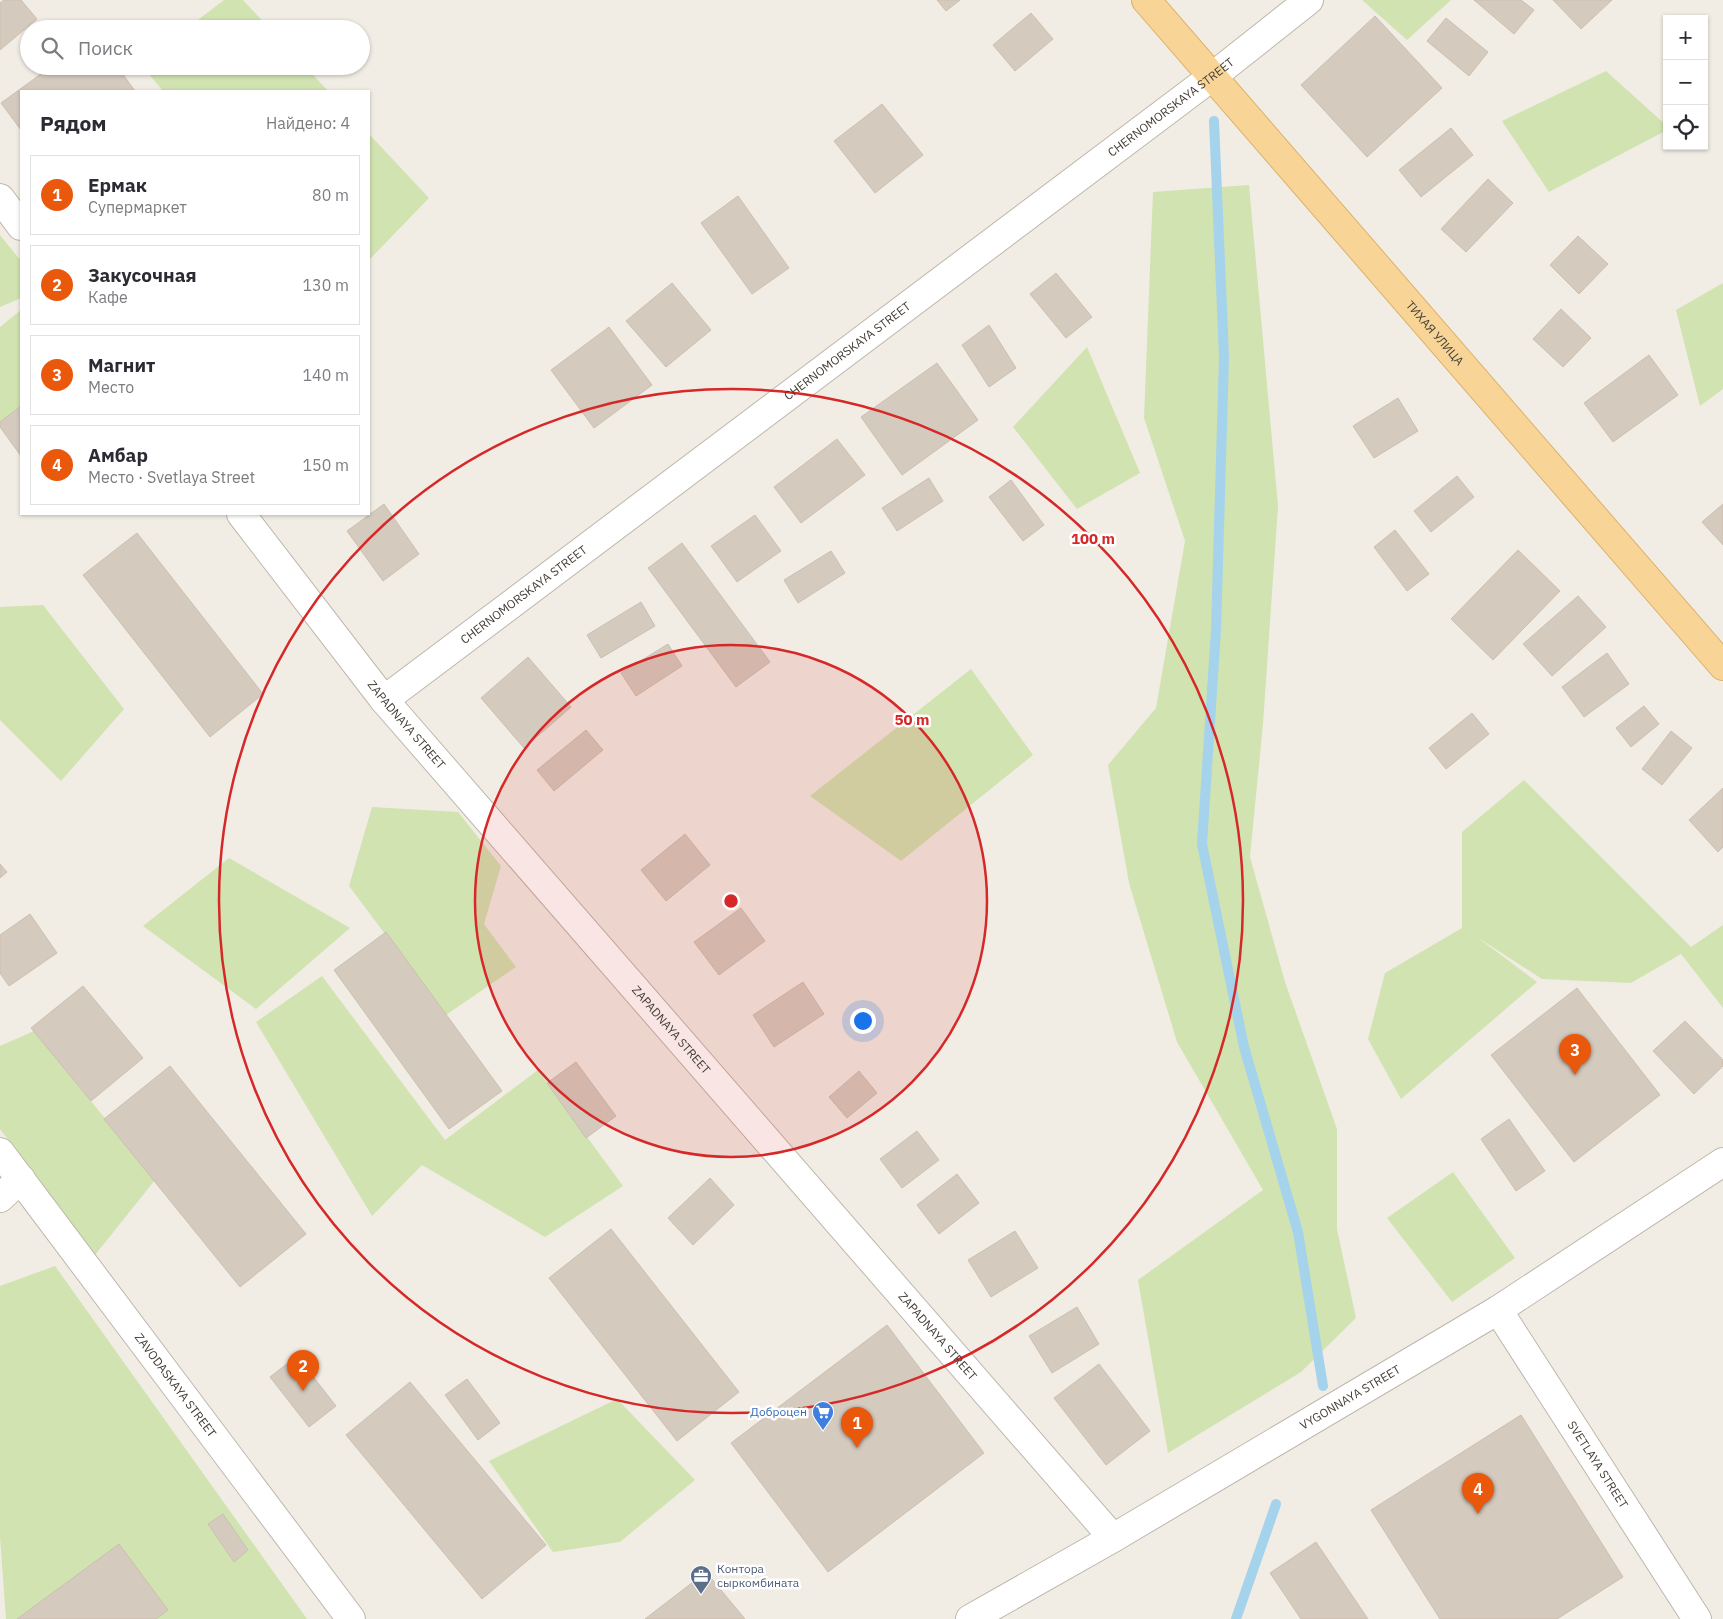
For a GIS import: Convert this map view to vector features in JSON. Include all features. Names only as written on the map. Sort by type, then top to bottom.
[{"type":"main road","name":"ТИХАЯ УЛИЦА","points":[[1146,0],[1723,666]]},
{"type":"street","name":"CHERNOMORSKAYA STREET","points":[[384,700],[1213,76],[1310,0]]},
{"type":"street","points":[[0,198],[20,225]]},
{"type":"street","name":"ZAPADNAYA STREET","points":[[242,515],[384,700],[1114,1538]]},
{"type":"street","name":"ZAVODASKAYA STREET","points":[[0,1152],[351,1619]]},
{"type":"street","name":"VYGONNAYA STREET","points":[[970,1619],[1114,1538],[1498,1310],[1723,1162]]},
{"type":"street","points":[[0,1198],[21,1179]]},
{"type":"street","name":"SVETLAYA STREET","points":[[1498,1310],[1696,1619]]},
{"type":"green space","points":[[224,0],[243,0],[262,20],[198,20]]},
{"type":"green space","points":[[1362,0],[1451,0],[1407,40]]},
{"type":"green space","points":[[1606,71],[1663,122],[1663,132],[1549,192],[1502,121]]},
{"type":"green space","points":[[150,75],[313,75],[327,90],[162,90]]},
{"type":"green space","points":[[370,135],[429,198],[370,259]]},
{"type":"green space","points":[[1249,185],[1278,506],[1263,724],[1250,857],[1285,982],[1337,1129],[1337,1229],[1356,1318],[1301,1372],[1168,1453],[1138,1280],[1263,1190],[1177,1042],[1129,883],[1108,765],[1156,708],[1185,541],[1144,418],[1153,192]]},
{"type":"green space","points":[[0,235],[20,260],[20,298],[0,307]]},
{"type":"green space","points":[[1723,283],[1723,389],[1700,406],[1676,310]]},
{"type":"green space","points":[[20,311],[20,407],[0,424],[0,327]]},
{"type":"green space","points":[[1087,347],[1140,473],[1077,509],[1013,427]]},
{"type":"green space","points":[[43,605],[124,709],[61,781],[0,720],[0,607]]},
{"type":"green space","points":[[971,669],[1033,755],[901,861],[810,796]]},
{"type":"green space","points":[[1524,780],[1691,947],[1723,925],[1723,1008],[1681,954],[1631,983],[1542,979],[1477,937],[1537,982],[1401,1099],[1368,1039],[1385,973],[1462,928],[1462,832]]},
{"type":"green space","points":[[372,807],[458,812],[501,866],[484,924],[516,967],[446,1015],[349,886]]},
{"type":"green space","points":[[229,858],[350,928],[256,1009],[143,926]]},
{"type":"green space","points":[[322,976],[445,1140],[538,1070],[623,1186],[545,1237],[422,1165],[372,1216],[256,1022]]},
{"type":"green space","points":[[34,1031],[155,1180],[95,1255],[0,1129],[0,1046]]},
{"type":"green space","points":[[1453,1172],[1515,1258],[1452,1302],[1387,1218]]},
{"type":"green space","points":[[55,1266],[307,1619],[6,1619],[0,1537],[0,1286]]},
{"type":"green space","points":[[617,1399],[695,1480],[620,1542],[553,1552],[489,1461]]},
{"type":"building","points":[[4,0],[21,0],[37,19],[20,20],[20,33],[0,50],[0,3]]},
{"type":"building","points":[[937,0],[960,0],[946,11]]},
{"type":"building","points":[[1474,0],[1521,0],[1534,10],[1514,34]]},
{"type":"building","points":[[1553,0],[1612,0],[1581,29]]},
{"type":"building","points":[[1031,13],[1053,39],[1015,71],[993,45]]},
{"type":"building","points":[[1375,16],[1442,88],[1367,157],[1301,85]]},
{"type":"building","points":[[1446,18],[1488,52],[1469,76],[1427,41]]},
{"type":"building","points":[[40,75],[123,75],[134,90],[20,90],[20,129],[1,103]]},
{"type":"building","points":[[882,104],[923,155],[875,193],[834,141]]},
{"type":"building","points":[[1451,128],[1473,155],[1421,197],[1399,170]]},
{"type":"building","points":[[1488,179],[1513,203],[1466,252],[1441,229]]},
{"type":"building","points":[[738,196],[789,268],[752,294],[701,223]]},
{"type":"building","points":[[1578,236],[1608,264],[1579,294],[1550,265]]},
{"type":"building","points":[[1056,273],[1092,317],[1066,338],[1030,294]]},
{"type":"building","points":[[672,283],[711,330],[666,367],[626,321]]},
{"type":"building","points":[[1561,309],[1591,338],[1563,367],[1533,339]]},
{"type":"building","points":[[989,325],[1016,368],[989,387],[962,345]]},
{"type":"building","points":[[609,327],[652,385],[594,428],[551,370]]},
{"type":"building","points":[[1649,355],[1678,395],[1613,442],[1584,403]]},
{"type":"building","points":[[937,363],[978,420],[902,475],[861,417]]},
{"type":"building","points":[[1398,398],[1418,431],[1374,458],[1353,426]]},
{"type":"building","points":[[20,407],[20,455],[0,427],[0,422]]},
{"type":"building","points":[[837,439],[865,475],[801,523],[774,487]]},
{"type":"building","points":[[1457,476],[1474,497],[1431,532],[1414,511]]},
{"type":"building","points":[[929,478],[943,501],[897,531],[882,508]]},
{"type":"building","points":[[1011,480],[1044,525],[1023,541],[989,497]]},
{"type":"building","points":[[384,504],[419,554],[383,581],[347,531]]},
{"type":"building","points":[[1723,504],[1723,545],[1702,522]]},
{"type":"building","points":[[755,515],[781,551],[737,582],[711,546]]},
{"type":"building","points":[[1395,530],[1429,574],[1407,591],[1374,547]]},
{"type":"building","points":[[137,533],[263,694],[210,737],[83,575]]},
{"type":"building","points":[[682,543],[770,662],[736,687],[648,568]]},
{"type":"building","points":[[1518,550],[1560,591],[1493,660],[1451,619]]},
{"type":"building","points":[[831,551],[845,573],[798,603],[784,580]]},
{"type":"building","points":[[1578,596],[1606,627],[1552,676],[1523,644]]},
{"type":"building","points":[[641,602],[655,626],[601,658],[587,635]]},
{"type":"building","points":[[668,644],[682,666],[636,696],[621,673]]},
{"type":"building","points":[[1607,653],[1629,684],[1584,717],[1562,687]]},
{"type":"building","points":[[528,657],[571,707],[524,748],[481,698]]},
{"type":"building","points":[[1644,706],[1659,724],[1631,747],[1616,728]]},
{"type":"building","points":[[1472,713],[1489,734],[1446,769],[1429,748]]},
{"type":"building","points":[[586,730],[603,750],[554,791],[537,770]]},
{"type":"building","points":[[1671,731],[1692,748],[1662,785],[1642,769]]},
{"type":"building","points":[[1723,788],[1723,847],[1718,852],[1689,820]]},
{"type":"building","points":[[685,834],[710,865],[666,901],[641,870]]},
{"type":"building","points":[[0,864],[7,872],[0,878]]},
{"type":"building","points":[[741,908],[765,941],[719,975],[694,942]]},
{"type":"building","points":[[30,914],[57,953],[9,986],[0,973],[0,935]]},
{"type":"building","points":[[386,932],[502,1091],[449,1129],[334,970]]},
{"type":"building","points":[[803,982],[824,1014],[774,1047],[753,1015]]},
{"type":"building","points":[[83,986],[143,1058],[91,1101],[31,1028]]},
{"type":"building","points":[[1577,988],[1660,1095],[1574,1162],[1491,1055]]},
{"type":"building","points":[[1685,1021],[1723,1060],[1723,1066],[1694,1094],[1653,1051]]},
{"type":"building","points":[[576,1062],[616,1116],[586,1138],[547,1083]]},
{"type":"building","points":[[170,1066],[306,1234],[240,1287],[104,1119]]},
{"type":"building","points":[[859,1071],[877,1093],[847,1118],[829,1097]]},
{"type":"building","points":[[1509,1119],[1545,1171],[1516,1191],[1481,1139]]},
{"type":"building","points":[[917,1131],[939,1160],[902,1188],[880,1159]]},
{"type":"building","points":[[957,1174],[979,1203],[939,1234],[917,1205]]},
{"type":"building","points":[[710,1178],[734,1205],[693,1245],[668,1218]]},
{"type":"building","points":[[611,1229],[739,1392],[677,1441],[549,1278]]},
{"type":"building","points":[[1015,1231],[1038,1268],[991,1297],[968,1260]]},
{"type":"building","points":[[1077,1307],[1099,1344],[1052,1373],[1029,1336]]},
{"type":"building","points":[[887,1325],[984,1453],[828,1572],[731,1443]]},
{"type":"building","points":[[297,1356],[336,1406],[309,1427],[270,1377]]},
{"type":"building","points":[[1099,1364],[1150,1431],[1106,1465],[1054,1398]]},
{"type":"building","points":[[467,1379],[500,1423],[478,1440],[445,1395]]},
{"type":"building","points":[[410,1382],[546,1545],[482,1599],[346,1435]]},
{"type":"building","points":[[1521,1415],[1623,1577],[1557,1619],[1440,1619],[1371,1510]]},
{"type":"building","points":[[223,1514],[248,1550],[234,1562],[208,1524]]},
{"type":"building","points":[[1316,1542],[1368,1619],[1301,1619],[1270,1573]]},
{"type":"building","points":[[119,1544],[168,1610],[156,1619],[17,1619]]},
{"type":"building","name":"Контора сыркомбината","points":[[706,1572],[745,1619],[645,1619]]},
{"type":"waterway","points":[[1214,121],[1224,357],[1216,630],[1202,844],[1244,1047],[1298,1232],[1323,1386]]},
{"type":"waterway","points":[[1236,1619],[1276,1504]]},
{"type":"place","name":"Магнит","points":[[1575,1075]]},
{"type":"place","name":"Закусочная","points":[[303,1391]]},
{"type":"place","name":"Доброцен","points":[[823,1431]]},
{"type":"place","name":"Ермак","points":[[857,1448]]},
{"type":"place","name":"Амбар","points":[[1478,1514]]},
{"type":"place","name":"Контора сыркомбината","points":[[701,1595]]}]
